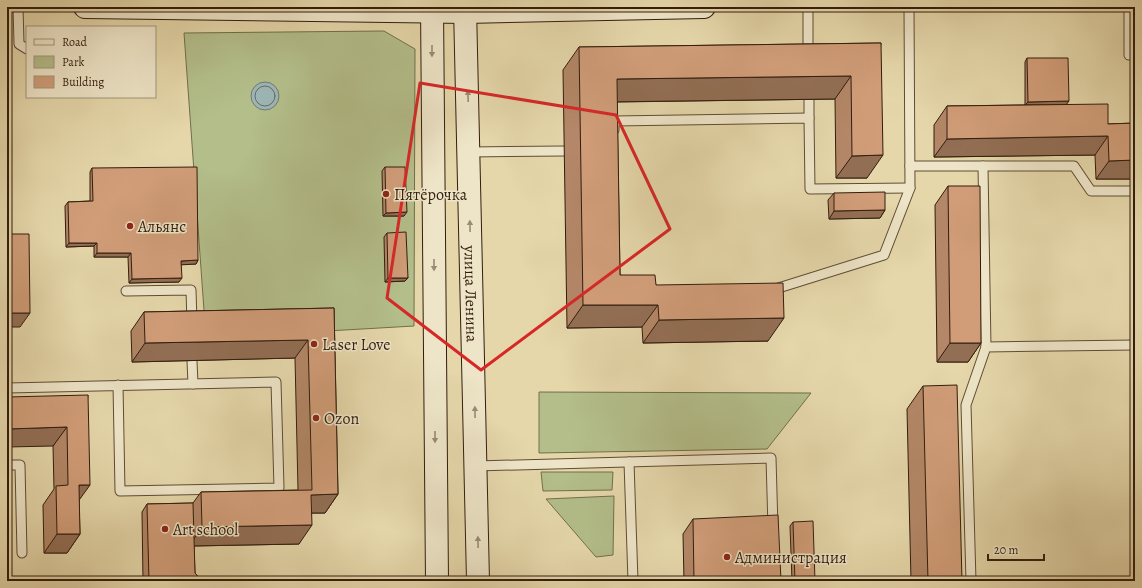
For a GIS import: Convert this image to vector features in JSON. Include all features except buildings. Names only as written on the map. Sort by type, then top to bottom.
[{"type":"main road","points":[[95,7],[466,9],[704,7]]},
{"type":"main road","points":[[432,9],[437,581]]},
{"type":"main road","name":"улица Ленина","points":[[466,9],[478,581]]},
{"type":"lane","points":[[18,7],[19,44],[26,48]]},
{"type":"lane","points":[[808,7],[809,66]]},
{"type":"lane","points":[[761,291],[769,291],[884,255],[910,188],[909,7]]},
{"type":"lane","points":[[1129,7],[1129,55]]},
{"type":"lane","points":[[809,99],[810,189],[910,188]]},
{"type":"lane","points":[[614,143],[614,121],[809,118]]},
{"type":"lane","points":[[469,152],[564,151]]},
{"type":"lane","points":[[910,166],[1074,166],[1091,191],[1135,191]]},
{"type":"lane","points":[[971,581],[966,405],[986,348],[983,166]]},
{"type":"lane","points":[[126,291],[191,290],[192,330]]},
{"type":"lane","points":[[986,348],[1135,345]]},
{"type":"lane","points":[[192,361],[193,384]]},
{"type":"lane","points":[[7,388],[118,385],[276,382],[278,488],[120,491],[118,385]]},
{"type":"lane","points":[[476,466],[771,458],[773,535]]},
{"type":"lane","points":[[629,462],[633,581]]},
{"type":"lane","points":[[7,465],[20,465],[22,553]]},
{"type":"highlighted area","points":[[420,83],[616,115],[670,229],[481,370],[387,298]]},
{"type":"green space","points":[[384,31],[415,49],[414,326],[206,338],[184,33]]},
{"type":"green space","points":[[539,392],[811,393],[767,449],[539,453]]},
{"type":"green space","points":[[541,472],[613,472],[612,490],[543,491]]},
{"type":"green space","points":[[614,496],[613,555],[596,557],[546,499]]},
{"type":"water","points":[[265,82],[275,86],[279,96],[275,106],[265,110],[255,106],[251,96],[255,86]]},
{"type":"place","name":"Пятёрочка","points":[[386,194]]},
{"type":"place","name":"Альянс","points":[[130,226]]},
{"type":"place","name":"Laser Love","points":[[314,344]]},
{"type":"place","name":"Ozon","points":[[316,418]]},
{"type":"place","name":"Art school","points":[[165,529]]},
{"type":"place","name":"Администрация","points":[[727,557]]}]
